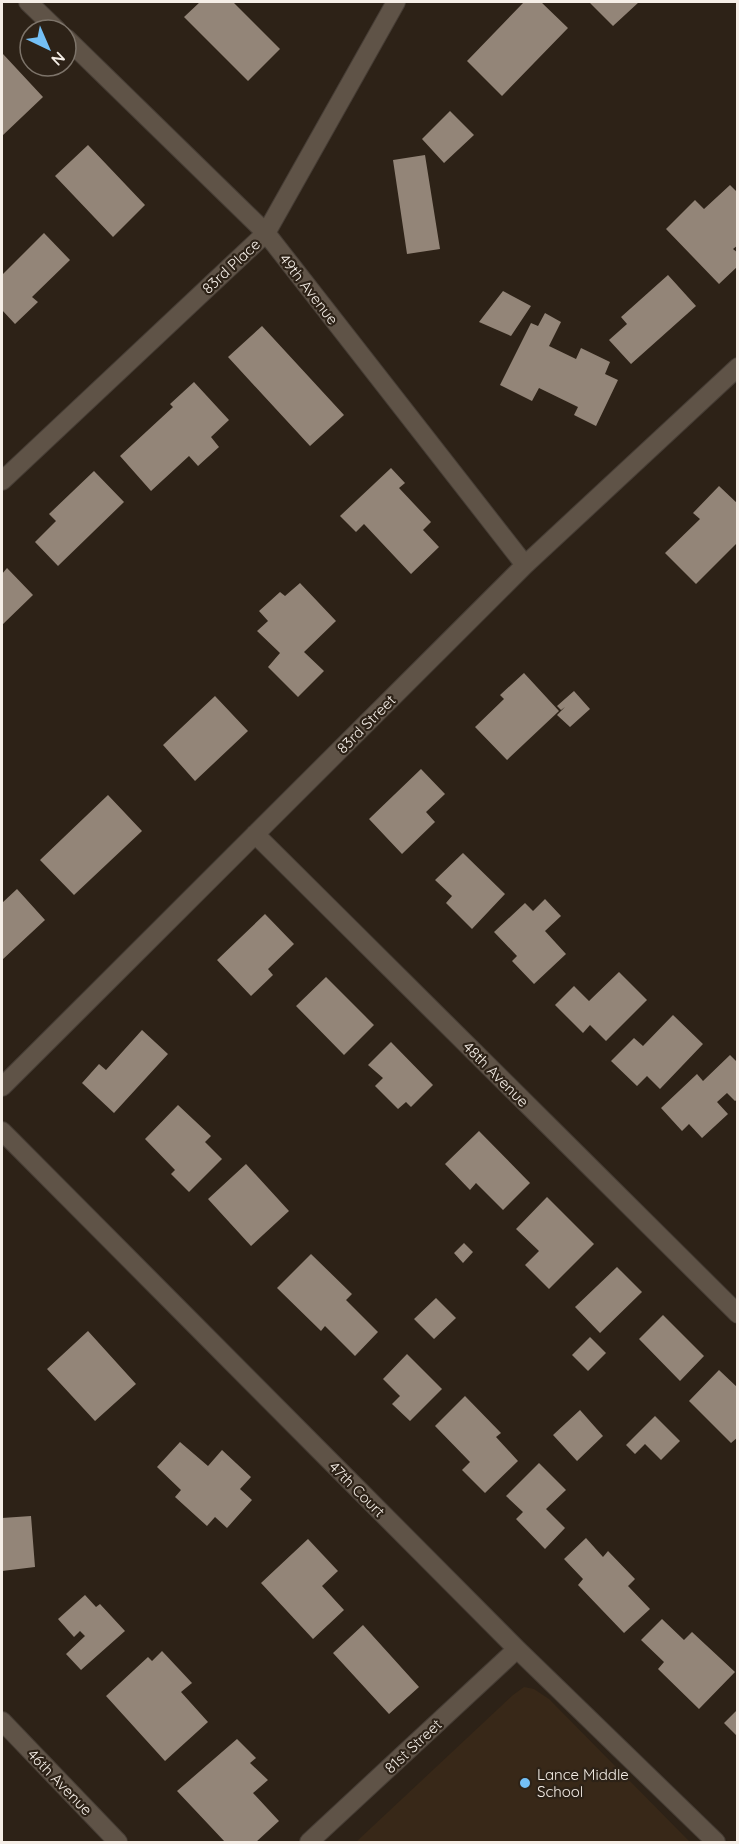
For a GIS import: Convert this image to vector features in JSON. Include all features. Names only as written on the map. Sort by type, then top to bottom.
[{"type":"street","points":[[28,2],[45,18]]},
{"type":"street","name":"83rd Place","points":[[2,480],[266,233],[396,2]]},
{"type":"street","name":"49th Avenue","points":[[78,50],[266,233],[525,565]]},
{"type":"street","name":"83rd Street","points":[[2,1088],[525,565],[738,367]]},
{"type":"street","name":"48th Avenue","points":[[255,834],[738,1314]]},
{"type":"street","name":"47th Court","points":[[2,1131],[517,1649],[716,1842]]},
{"type":"street","name":"81st Street","points":[[309,1842],[517,1649]]},
{"type":"street","name":"46th Avenue","points":[[2,1721],[118,1842]]},
{"type":"shaded area","name":"Lance Middle School","points":[[524,1687],[534,1689],[549,1699],[690,1842],[356,1842],[513,1695]]},
{"type":"building","points":[[200,2],[233,2],[280,49],[248,81],[184,17]]},
{"type":"building","points":[[524,2],[541,2],[568,28],[502,96],[467,61]]},
{"type":"building","points":[[589,2],[639,2],[613,26]]},
{"type":"building","points":[[3,54],[18,70],[18,78],[25,78],[43,97],[2,136]]},
{"type":"building","points":[[450,111],[474,135],[444,163],[422,139]]},
{"type":"building","points":[[88,145],[145,205],[113,237],[55,176]]},
{"type":"building","points":[[425,155],[440,249],[407,254],[393,160]]},
{"type":"building","points":[[730,185],[738,193],[738,245],[733,249],[738,253],[738,266],[719,284],[666,229],[695,200],[704,209]]},
{"type":"building","points":[[44,233],[70,260],[32,297],[38,302],[15,324],[2,310],[2,275]]},
{"type":"building","points":[[668,275],[696,306],[631,364],[609,340],[627,324],[621,317]]},
{"type":"building","points":[[503,291],[531,306],[511,336],[479,322]]},
{"type":"building","points":[[545,313],[561,322],[549,346],[576,359],[581,348],[610,362],[605,374],[618,380],[596,426],[574,415],[578,407],[539,388],[532,401],[500,385],[531,323],[538,326]]},
{"type":"building","points":[[262,326],[344,415],[310,446],[228,357]]},
{"type":"building","points":[[194,382],[229,420],[211,437],[219,447],[198,466],[189,456],[151,491],[120,456],[173,407],[170,404]]},
{"type":"building","points":[[391,468],[405,483],[399,488],[431,522],[423,530],[439,547],[411,574],[364,524],[356,532],[340,516]]},
{"type":"building","points":[[94,471],[124,502],[58,566],[35,542],[56,521],[49,514]]},
{"type":"building","points":[[719,486],[738,504],[738,542],[696,584],[665,553],[700,519],[693,513]]},
{"type":"building","points":[[7,568],[33,595],[2,625],[2,574]]},
{"type":"building","points":[[300,583],[336,621],[304,652],[324,671],[298,697],[268,667],[280,653],[257,631],[268,621],[259,611],[280,592],[285,596]]},
{"type":"building","points":[[524,673],[559,711],[507,760],[475,727],[504,699],[500,695]]},
{"type":"building","points":[[574,691],[590,709],[570,727],[557,715],[565,707],[561,710],[557,706]]},
{"type":"building","points":[[215,696],[248,731],[195,781],[163,745]]},
{"type":"building","points":[[421,769],[445,794],[426,812],[435,822],[402,854],[369,819]]},
{"type":"building","points":[[108,795],[142,831],[74,895],[40,860]]},
{"type":"building","points":[[463,853],[505,894],[472,929],[446,903],[452,896],[435,880]]},
{"type":"building","points":[[17,889],[45,920],[2,960],[2,903]]},
{"type":"building","points":[[545,899],[561,916],[545,931],[566,954],[534,984],[512,961],[517,956],[494,932],[525,903],[533,911]]},
{"type":"building","points":[[265,914],[294,944],[268,969],[273,975],[251,996],[217,960]]},
{"type":"building","points":[[619,972],[647,1000],[606,1041],[590,1025],[583,1033],[555,1005],[574,986],[589,1001]]},
{"type":"building","points":[[326,977],[374,1025],[344,1055],[296,1006]]},
{"type":"building","points":[[673,1015],[703,1044],[660,1089],[647,1076],[637,1086],[611,1061],[634,1038],[643,1046]]},
{"type":"building","points":[[142,1030],[168,1054],[114,1113],[82,1083],[99,1064],[106,1070]]},
{"type":"building","points":[[391,1042],[433,1085],[411,1107],[406,1102],[398,1109],[375,1086],[383,1078],[368,1065]]},
{"type":"building","points":[[730,1055],[738,1063],[738,1099],[735,1101],[727,1093],[717,1102],[728,1114],[702,1138],[689,1124],[682,1131],[661,1108],[697,1074],[703,1081]]},
{"type":"building","points":[[178,1105],[211,1136],[205,1142],[222,1159],[189,1192],[171,1174],[175,1170],[145,1139]]},
{"type":"building","points":[[479,1131],[530,1183],[503,1210],[476,1183],[470,1190],[445,1164]]},
{"type":"building","points":[[246,1164],[289,1211],[251,1246],[208,1199]]},
{"type":"building","points":[[547,1197],[594,1244],[549,1289],[525,1265],[539,1251],[516,1229]]},
{"type":"building","points":[[464,1243],[473,1252],[463,1263],[454,1253]]},
{"type":"building","points":[[311,1254],[352,1294],[346,1300],[378,1332],[355,1356],[325,1326],[321,1331],[277,1288]]},
{"type":"building","points":[[617,1267],[642,1292],[600,1333],[575,1307]]},
{"type":"building","points":[[436,1298],[456,1318],[434,1339],[414,1319]]},
{"type":"building","points":[[663,1315],[704,1356],[680,1381],[639,1339]]},
{"type":"building","points":[[88,1331],[136,1384],[95,1421],[47,1369]]},
{"type":"building","points":[[590,1337],[606,1353],[588,1371],[572,1355]]},
{"type":"building","points":[[407,1354],[442,1389],[410,1421],[392,1404],[400,1396],[383,1379]]},
{"type":"building","points":[[719,1370],[738,1388],[738,1437],[731,1443],[689,1401]]},
{"type":"building","points":[[465,1396],[501,1433],[496,1437],[518,1461],[485,1493],[462,1470],[470,1462],[435,1426]]},
{"type":"building","points":[[580,1410],[603,1436],[577,1461],[553,1435]]},
{"type":"building","points":[[655,1416],[680,1441],[661,1460],[645,1444],[635,1454],[626,1445]]},
{"type":"building","points":[[180,1442],[208,1466],[222,1450],[251,1477],[240,1489],[252,1500],[227,1528],[215,1517],[207,1526],[175,1497],[181,1490],[157,1467]]},
{"type":"building","points":[[539,1463],[566,1490],[546,1509],[565,1528],[545,1549],[516,1519],[523,1512],[506,1496]]},
{"type":"building","points":[[31,1516],[35,1567],[2,1571],[2,1518]]},
{"type":"building","points":[[586,1538],[603,1557],[608,1551],[635,1579],[628,1586],[650,1609],[624,1633],[578,1585],[583,1579],[564,1559]]},
{"type":"building","points":[[308,1539],[338,1571],[322,1586],[344,1610],[313,1639],[261,1583]]},
{"type":"building","points":[[85,1595],[96,1607],[100,1604],[125,1631],[81,1670],[66,1654],[85,1636],[80,1631],[74,1637],[58,1619]]},
{"type":"building","points":[[662,1619],[684,1640],[692,1632],[735,1672],[699,1709],[658,1669],[664,1662],[641,1640]]},
{"type":"building","points":[[363,1625],[419,1687],[389,1714],[333,1653]]},
{"type":"building","points":[[162,1651],[192,1683],[181,1692],[208,1722],[165,1761],[106,1696],[148,1657],[152,1661]]},
{"type":"building","points":[[738,1709],[738,1737],[724,1723]]},
{"type":"building","points":[[237,1739],[256,1758],[250,1763],[268,1780],[253,1793],[279,1821],[256,1842],[225,1842],[177,1791]]},
{"type":"place","name":"Lance Middle School","points":[[525,1783]]}]
